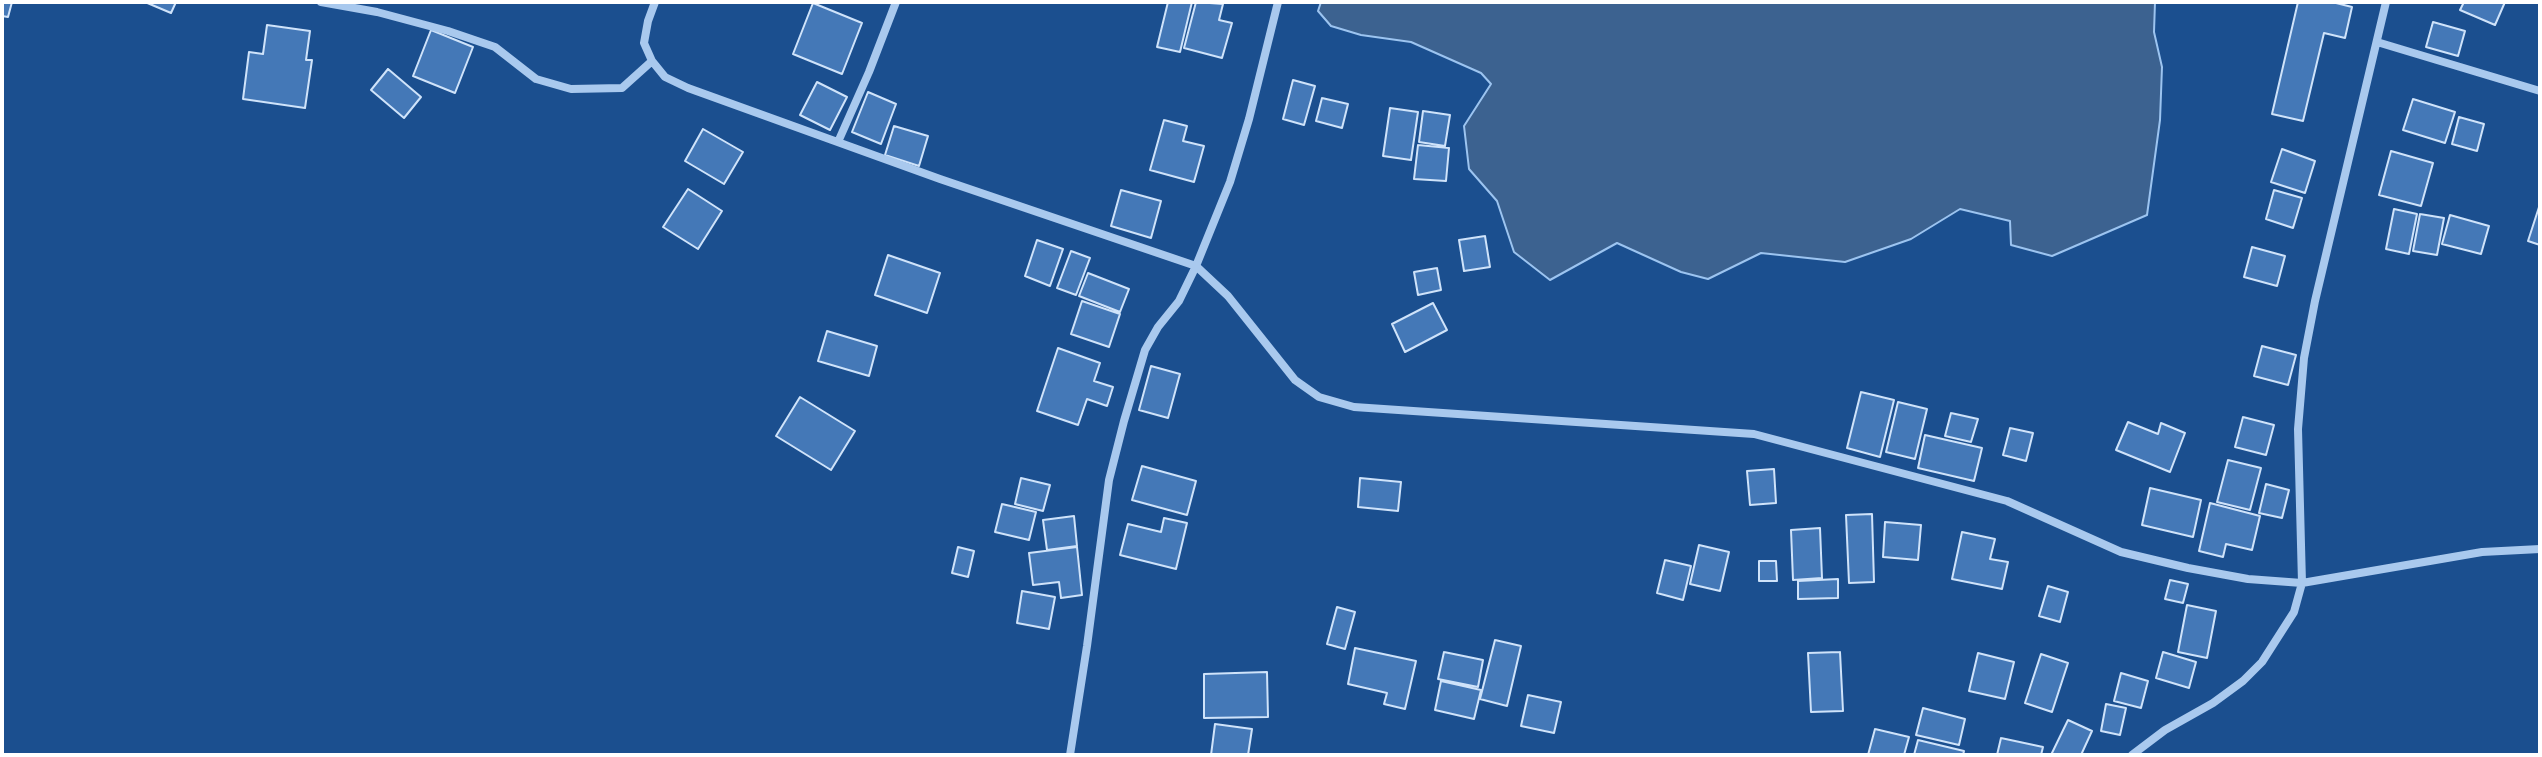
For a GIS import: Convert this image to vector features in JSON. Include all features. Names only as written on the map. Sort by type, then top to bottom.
[{"type":"street","points":[[321,2],[377,12],[495,47],[536,79],[571,89],[622,88],[652,61]]},
{"type":"street","points":[[655,2],[644,43],[652,61],[665,77],[688,88],[1071,225],[1196,266],[1228,296],[1295,380],[1319,397],[1354,407],[1754,434],[2007,501],[2121,552],[2248,579],[2302,583],[2482,552],[2540,549]]},
{"type":"street","points":[[838,142],[896,2]]},
{"type":"street","points":[[1070,755],[1109,480],[1120,436],[1145,350],[1158,327],[1179,301],[1196,266],[1238,157],[1278,2]]},
{"type":"street","points":[[2132,755],[2165,730],[2213,703],[2243,681],[2262,662],[2294,612],[2302,583],[2298,429],[2304,358],[2386,2]]},
{"type":"street","points":[[2377,42],[2540,91]]},
{"type":"water","points":[[1321,2],[2155,2],[2154,32],[2162,67],[2160,120],[2147,215],[2052,256],[2011,245],[2010,221],[1960,209],[1911,239],[1845,262],[1761,253],[1708,279],[1681,272],[1617,243],[1550,280],[1514,252],[1497,201],[1469,169],[1464,126],[1491,84],[1481,73],[1411,42],[1361,35],[1331,26],[1318,11]]},
{"type":"building","points":[[2,2],[12,2],[8,17],[2,16]]},
{"type":"building","points":[[145,2],[176,2],[171,13]]},
{"type":"building","points":[[1168,2],[1192,2],[1180,52],[1157,47]]},
{"type":"building","points":[[1196,2],[1223,4],[1219,20],[1232,23],[1222,58],[1184,48]]},
{"type":"building","points":[[2298,2],[2332,2],[2352,7],[2345,38],[2324,33],[2303,121],[2272,114]]},
{"type":"building","points":[[2464,2],[2505,2],[2495,25],[2460,10]]},
{"type":"building","points":[[813,3],[862,23],[842,74],[793,54]]},
{"type":"building","points":[[2433,22],[2465,31],[2458,56],[2426,47]]},
{"type":"building","points":[[267,25],[310,31],[306,60],[312,60],[305,108],[243,99],[249,52],[263,54]]},
{"type":"building","points":[[431,30],[473,47],[455,93],[413,76]]},
{"type":"building","points":[[388,69],[421,97],[404,118],[371,90]]},
{"type":"building","points":[[1293,80],[1315,86],[1304,125],[1283,119]]},
{"type":"building","points":[[817,82],[847,97],[830,130],[800,115]]},
{"type":"building","points":[[868,92],[896,104],[881,144],[852,132]]},
{"type":"building","points":[[1322,98],[1348,104],[1342,128],[1316,121]]},
{"type":"building","points":[[2413,99],[2455,112],[2445,143],[2403,130]]},
{"type":"building","points":[[1390,108],[1418,112],[1411,160],[1383,156]]},
{"type":"building","points":[[1423,111],[1450,115],[1445,146],[1419,142]]},
{"type":"building","points":[[2459,117],[2484,124],[2477,151],[2452,144]]},
{"type":"building","points":[[1164,120],[1187,126],[1183,141],[1204,146],[1194,182],[1150,170]]},
{"type":"building","points":[[894,126],[928,136],[919,166],[885,155]]},
{"type":"building","points":[[703,129],[743,152],[724,184],[685,161]]},
{"type":"building","points":[[1418,145],[1449,148],[1446,181],[1414,179]]},
{"type":"building","points":[[2282,149],[2315,161],[2305,193],[2271,182]]},
{"type":"building","points":[[2391,151],[2433,163],[2421,206],[2379,195]]},
{"type":"building","points":[[688,189],[722,211],[698,249],[663,227]]},
{"type":"building","points":[[1121,190],[1161,201],[1151,238],[1111,226]]},
{"type":"building","points":[[2274,190],[2302,198],[2293,228],[2266,219]]},
{"type":"building","points":[[2540,204],[2540,245],[2528,241]]},
{"type":"building","points":[[2394,209],[2417,214],[2409,254],[2386,249]]},
{"type":"building","points":[[2420,214],[2444,218],[2437,255],[2413,251]]},
{"type":"building","points":[[2450,215],[2489,226],[2481,254],[2442,244]]},
{"type":"building","points":[[1485,236],[1490,267],[1464,271],[1459,240]]},
{"type":"building","points":[[1037,240],[1063,249],[1050,286],[1025,276]]},
{"type":"building","points":[[2252,247],[2285,256],[2277,286],[2244,277]]},
{"type":"building","points":[[1071,251],[1090,258],[1076,295],[1057,288]]},
{"type":"building","points":[[888,255],[940,273],[927,313],[875,295]]},
{"type":"building","points":[[1437,268],[1441,290],[1418,295],[1414,272]]},
{"type":"building","points":[[1088,273],[1129,289],[1120,312],[1079,296]]},
{"type":"building","points":[[1082,301],[1120,314],[1109,347],[1071,334]]},
{"type":"building","points":[[1433,303],[1447,330],[1405,352],[1392,324]]},
{"type":"building","points":[[827,331],[877,346],[869,376],[818,361]]},
{"type":"building","points":[[2262,346],[2296,355],[2288,385],[2254,376]]},
{"type":"building","points":[[1058,348],[1100,363],[1094,381],[1113,387],[1107,406],[1087,399],[1078,425],[1037,411]]},
{"type":"building","points":[[1151,366],[1180,374],[1168,418],[1139,410]]},
{"type":"building","points":[[1861,392],[1894,400],[1880,457],[1847,448]]},
{"type":"building","points":[[800,397],[855,431],[831,470],[776,436]]},
{"type":"building","points":[[1898,402],[1927,409],[1915,459],[1886,452]]},
{"type":"building","points":[[1951,413],[1978,419],[1971,442],[1945,436]]},
{"type":"building","points":[[2243,417],[2274,425],[2266,455],[2235,447]]},
{"type":"building","points":[[2128,422],[2158,434],[2161,423],[2185,433],[2170,472],[2116,450]]},
{"type":"building","points":[[2010,428],[2033,433],[2026,461],[2003,455]]},
{"type":"building","points":[[1925,435],[1982,448],[1974,481],[1918,468]]},
{"type":"building","points":[[2228,460],[2261,468],[2250,510],[2217,502]]},
{"type":"building","points":[[1142,466],[1196,481],[1187,515],[1132,500]]},
{"type":"building","points":[[1774,469],[1776,503],[1750,505],[1747,471]]},
{"type":"building","points":[[1021,478],[1050,485],[1043,511],[1015,504]]},
{"type":"building","points":[[1360,478],[1401,482],[1398,511],[1358,507]]},
{"type":"building","points":[[2266,484],[2289,490],[2282,518],[2259,513]]},
{"type":"building","points":[[2150,488],[2201,500],[2193,537],[2142,525]]},
{"type":"building","points":[[2210,503],[2260,516],[2252,550],[2226,544],[2223,557],[2199,551]]},
{"type":"building","points":[[1002,504],[1036,512],[1029,540],[995,532]]},
{"type":"building","points":[[1872,514],[1874,582],[1849,583],[1846,515]]},
{"type":"building","points":[[1074,516],[1077,546],[1047,550],[1043,520]]},
{"type":"building","points":[[1164,518],[1187,523],[1176,569],[1120,555],[1128,524],[1161,532]]},
{"type":"building","points":[[1885,522],[1921,525],[1918,560],[1883,557]]},
{"type":"building","points":[[1820,528],[1822,578],[1793,580],[1791,530]]},
{"type":"building","points":[[1962,532],[1995,539],[1990,559],[2008,562],[2002,589],[1952,579]]},
{"type":"building","points":[[1699,545],[1729,552],[1720,591],[1690,584]]},
{"type":"building","points":[[958,547],[974,551],[968,577],[952,573]]},
{"type":"building","points":[[1077,547],[1082,595],[1061,598],[1059,582],[1033,585],[1029,553]]},
{"type":"building","points":[[1665,560],[1691,566],[1683,600],[1657,593]]},
{"type":"building","points":[[1759,561],[1776,561],[1777,581],[1759,581]]},
{"type":"building","points":[[1838,579],[1838,598],[1798,599],[1798,581]]},
{"type":"building","points":[[2170,580],[2188,584],[2183,603],[2165,599]]},
{"type":"building","points":[[2048,586],[2068,592],[2060,622],[2039,616]]},
{"type":"building","points":[[1022,591],[1055,597],[1049,629],[1017,623]]},
{"type":"building","points":[[2187,605],[2216,611],[2207,658],[2178,652]]},
{"type":"building","points":[[1337,607],[1355,612],[1345,649],[1327,644]]},
{"type":"building","points":[[1495,640],[1521,646],[1507,706],[1480,699]]},
{"type":"building","points":[[1355,648],[1416,661],[1405,709],[1384,704],[1387,693],[1348,684]]},
{"type":"building","points":[[1444,652],[1483,660],[1478,687],[1438,679]]},
{"type":"building","points":[[1840,652],[1843,711],[1811,712],[1808,653]]},
{"type":"building","points":[[2163,652],[2196,662],[2189,688],[2156,678]]},
{"type":"building","points":[[1978,653],[2014,662],[2005,699],[1969,691]]},
{"type":"building","points":[[2041,654],[2068,663],[2052,712],[2025,703]]},
{"type":"building","points":[[1267,672],[1268,717],[1204,718],[1204,674]]},
{"type":"building","points":[[2121,673],[2148,681],[2141,708],[2114,701]]},
{"type":"building","points":[[1441,681],[1481,690],[1474,719],[1435,710]]},
{"type":"building","points":[[1528,695],[1561,702],[1554,733],[1521,726]]},
{"type":"building","points":[[2106,704],[2126,708],[2120,735],[2101,731]]},
{"type":"building","points":[[1923,708],[1965,719],[1959,745],[1916,735]]},
{"type":"building","points":[[2068,720],[2092,731],[2081,755],[2051,755]]},
{"type":"building","points":[[1215,724],[1252,729],[1248,755],[1211,755]]},
{"type":"building","points":[[1875,729],[1909,737],[1904,755],[1868,755]]},
{"type":"building","points":[[2001,738],[2043,747],[2041,755],[1997,755]]},
{"type":"building","points":[[1918,740],[1964,751],[1963,755],[1914,755]]}]
